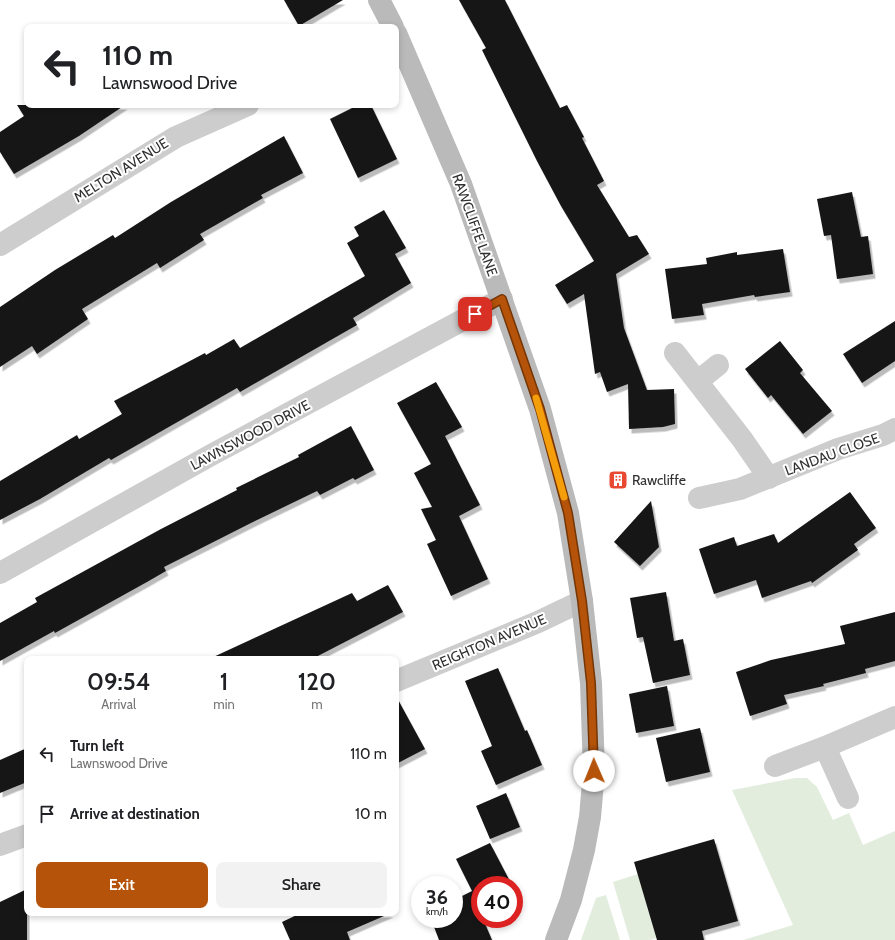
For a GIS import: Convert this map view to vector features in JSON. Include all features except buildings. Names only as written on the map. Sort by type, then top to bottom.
[{"type":"street","points":[[379,0],[391,24]]},
{"type":"street","name":"RAWCLIFFE LANE","points":[[399,39],[461,184],[540,409],[568,513],[582,601],[591,690],[594,771],[590,817],[584,850],[571,900],[556,940]]},
{"type":"street","name":"MELTON AVENUE","points":[[0,245],[176,137],[241,108]]},
{"type":"street","name":"LAWNSWOOD DRIVE","points":[[0,573],[213,454],[502,299]]},
{"type":"street","name":"LANDAU CLOSE","points":[[675,354],[698,381],[769,478]]},
{"type":"street","points":[[698,381],[718,365]]},
{"type":"street","name":"LANDAU CLOSE","points":[[699,498],[740,489],[838,448],[895,430]]},
{"type":"street","name":"REIGHTON AVENUE","points":[[399,680],[538,622],[582,601]]},
{"type":"street","points":[[775,766],[825,747],[895,717]]},
{"type":"street","points":[[825,747],[848,798]]},
{"type":"street","points":[[0,845],[24,836]]},
{"type":"green space","points":[[795,778],[807,778],[817,787],[833,820],[849,813],[863,845],[895,831],[895,940],[743,940],[793,925],[732,790]]},
{"type":"green space","points":[[638,874],[657,938],[650,940],[630,940],[613,882]]},
{"type":"green space","points":[[606,895],[620,940],[581,940],[596,898]]},
{"type":"slow traffic","points":[[536,398],[564,497]]},
{"type":"place","name":"Rawcliffe","points":[[618,480]]},
{"type":"route","points":[[475,314],[502,299],[540,409],[568,513],[582,601],[591,683],[594,724],[594,771]]}]
